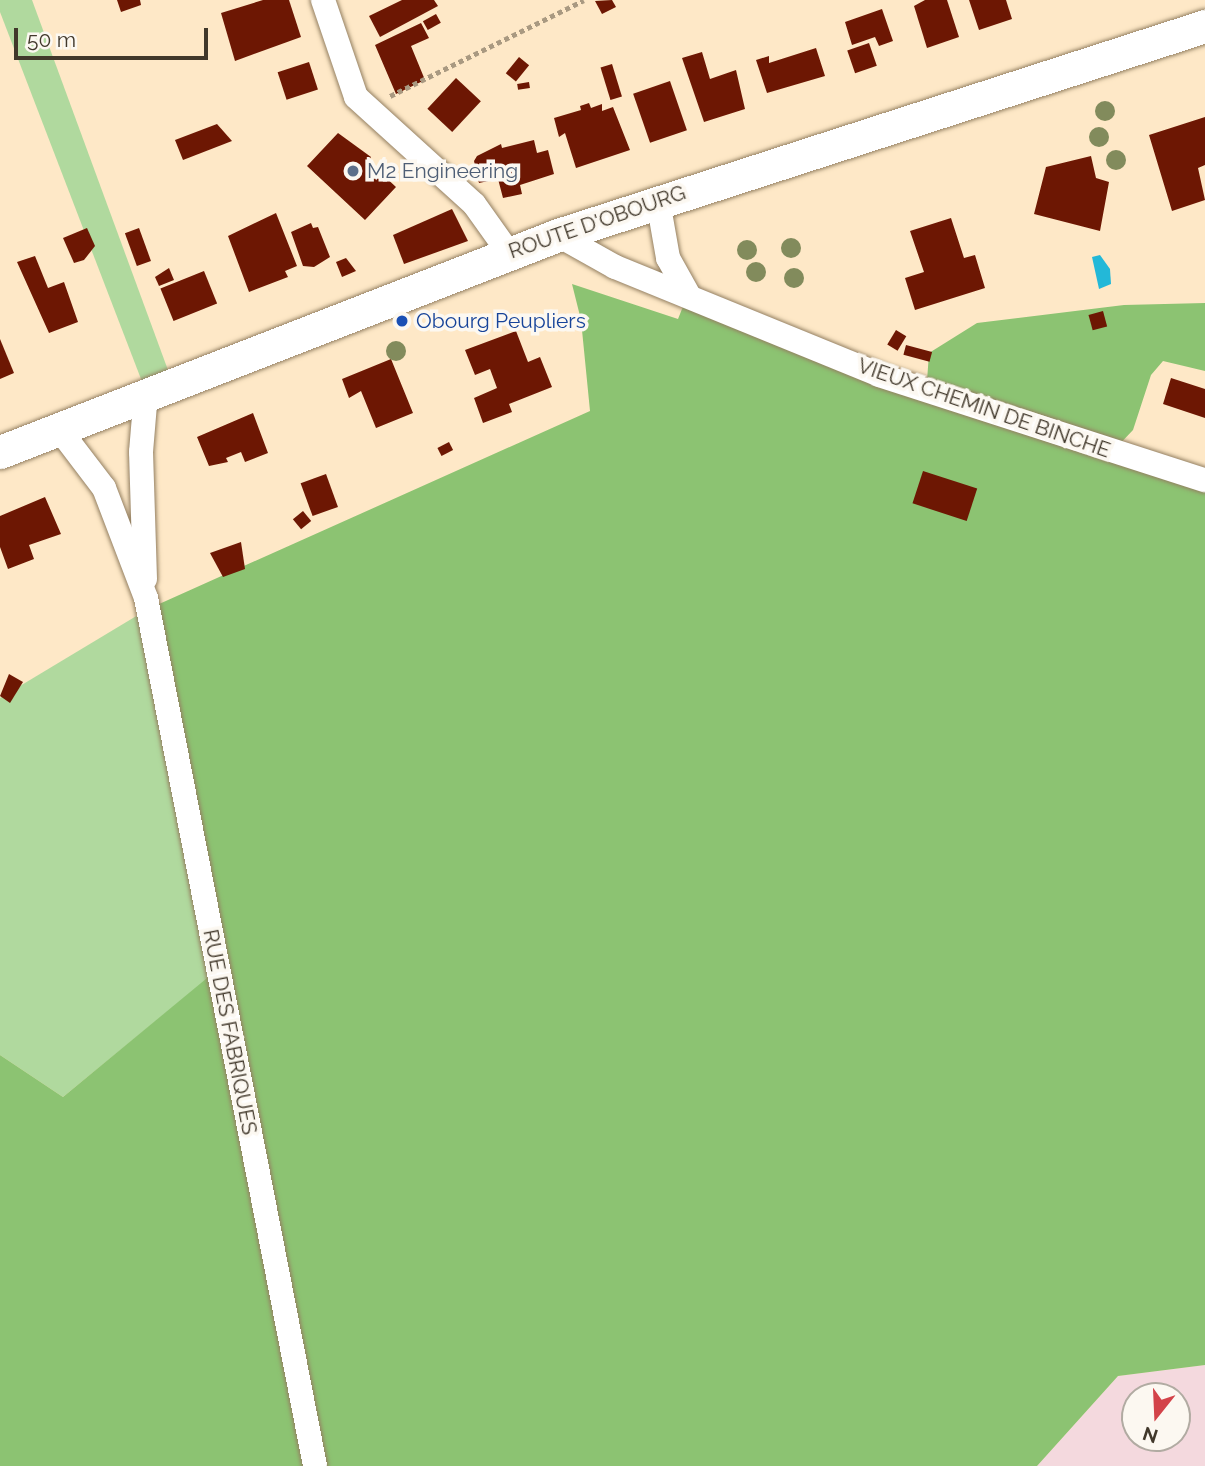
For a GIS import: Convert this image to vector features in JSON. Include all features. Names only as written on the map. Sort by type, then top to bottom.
[{"type":"main road","name":"ROUTE D'OBOURG","points":[[0,452],[146,392],[558,235],[1205,26]]},
{"type":"street","points":[[323,0],[348,82],[365,109],[474,204],[509,253]]},
{"type":"street","points":[[657,201],[668,258],[688,294]]},
{"type":"street","name":"VIEUX CHEMIN DE BINCHE","points":[[558,235],[615,267],[951,401],[1205,481]]},
{"type":"street","name":"RUE DES FABRIQUES","points":[[146,392],[141,452],[146,598],[315,1466]]},
{"type":"street","name":"RUE DES FABRIQUES","points":[[58,429],[104,488],[146,598]]},
{"type":"path","points":[[365,109],[584,0]]},
{"type":"shaded area","points":[[1205,1365],[1205,1466],[1037,1466],[1118,1376]]},
{"type":"green space","points":[[0,0],[32,0],[172,381],[146,392],[0,12]]},
{"type":"green space","points":[[572,284],[678,319],[688,294],[927,381],[929,353],[977,323],[1124,305],[1205,303],[1205,371],[1163,361],[1151,375],[1133,430],[1113,451],[1205,480],[1205,1365],[1118,1376],[1037,1466],[0,1466],[0,1055],[63,1097],[218,969],[148,609],[590,411],[581,320]]},
{"type":"green space","points":[[148,609],[218,970],[63,1097],[0,1055],[0,698]]},
{"type":"water","points":[[1100,255],[1110,269],[1111,284],[1099,289],[1092,257]]},
{"type":"building","points":[[117,0],[140,0],[141,5],[121,12]]},
{"type":"building","points":[[263,0],[289,0],[301,37],[235,61],[221,13]]},
{"type":"building","points":[[402,0],[434,0],[438,6],[380,37],[369,16]]},
{"type":"building","points":[[612,0],[616,7],[602,14],[595,1]]},
{"type":"building","points":[[925,0],[947,0],[959,37],[927,48],[914,6]]},
{"type":"building","points":[[969,0],[1006,0],[1012,19],[979,30]]},
{"type":"building","points":[[882,9],[893,41],[879,46],[875,37],[852,45],[845,22]]},
{"type":"building","points":[[436,14],[441,23],[428,30],[423,21]]},
{"type":"building","points":[[421,23],[429,38],[411,46],[425,80],[396,94],[375,45]]},
{"type":"building","points":[[869,43],[877,66],[855,73],[847,50]]},
{"type":"building","points":[[816,48],[825,76],[767,93],[756,60],[769,56],[769,63]]},
{"type":"building","points":[[702,52],[710,79],[736,70],[745,109],[704,122],[682,58]]},
{"type":"building","points":[[519,57],[529,65],[516,82],[506,73]]},
{"type":"building","points":[[309,62],[318,90],[287,100],[278,72]]},
{"type":"building","points":[[612,64],[622,97],[610,100],[601,68]]},
{"type":"building","points":[[456,78],[481,101],[452,132],[427,109]]},
{"type":"building","points":[[670,81],[687,130],[650,143],[633,94]]},
{"type":"building","points":[[529,82],[530,88],[518,90],[517,84]]},
{"type":"building","points":[[589,103],[591,108],[602,104],[602,111],[613,107],[630,150],[576,168],[565,133],[559,137],[554,118],[581,110],[580,106]]},
{"type":"building","points":[[1205,117],[1205,165],[1198,168],[1205,200],[1172,211],[1149,135]]},
{"type":"building","points":[[217,124],[232,141],[183,160],[175,140]]},
{"type":"building","points":[[338,133],[371,157],[368,161],[396,187],[365,220],[307,166]]},
{"type":"building","points":[[534,140],[537,153],[548,150],[554,174],[520,185],[522,194],[503,198],[498,179],[479,183],[474,161],[477,156],[501,144],[502,148]]},
{"type":"building","points":[[1091,156],[1096,178],[1109,182],[1100,231],[1034,214],[1046,167]]},
{"type":"building","points":[[452,209],[468,241],[404,264],[393,235]]},
{"type":"building","points":[[276,213],[297,266],[285,271],[288,277],[249,292],[228,236]]},
{"type":"building","points":[[951,218],[964,258],[975,255],[985,288],[915,310],[905,278],[924,272],[910,231]]},
{"type":"building","points":[[311,223],[313,228],[318,227],[330,257],[314,267],[303,266],[291,232]]},
{"type":"building","points":[[87,228],[95,246],[84,260],[74,263],[63,238]]},
{"type":"building","points":[[139,228],[151,261],[137,266],[125,233]]},
{"type":"building","points":[[35,256],[48,288],[64,282],[78,322],[49,333],[17,262]]},
{"type":"building","points":[[346,258],[356,271],[342,277],[336,262]]},
{"type":"building","points":[[169,268],[174,280],[159,286],[155,277]]},
{"type":"building","points":[[204,271],[217,303],[174,321],[160,289]]},
{"type":"building","points":[[1103,311],[1107,326],[1093,330],[1089,315]]},
{"type":"building","points":[[896,330],[906,336],[898,351],[887,345]]},
{"type":"building","points":[[516,331],[528,362],[540,357],[552,387],[509,404],[512,412],[483,423],[474,398],[497,388],[490,369],[475,375],[465,350]]},
{"type":"building","points":[[0,339],[14,373],[0,379]]},
{"type":"building","points":[[906,345],[932,352],[929,362],[903,355]]},
{"type":"building","points":[[391,359],[413,413],[376,428],[361,391],[349,398],[342,379]]},
{"type":"building","points":[[1171,378],[1205,389],[1205,418],[1163,404]]},
{"type":"building","points":[[253,413],[268,453],[245,462],[241,452],[226,458],[228,462],[209,466],[197,437]]},
{"type":"building","points":[[449,442],[453,450],[442,456],[437,448]]},
{"type":"building","points":[[923,471],[977,489],[967,521],[912,503]]},
{"type":"building","points":[[326,474],[338,507],[313,516],[301,483]]},
{"type":"building","points":[[45,497],[61,534],[29,545],[34,559],[8,569],[0,547],[0,516]]},
{"type":"building","points":[[303,511],[311,521],[301,529],[293,519]]},
{"type":"building","points":[[241,542],[245,569],[223,577],[210,553]]},
{"type":"building","points":[[9,674],[23,682],[10,703],[0,696]]},
{"type":"place","name":"M2 Engineering","points":[[353,171]]},
{"type":"place","name":"Obourg Peupliers","points":[[402,321]]}]
